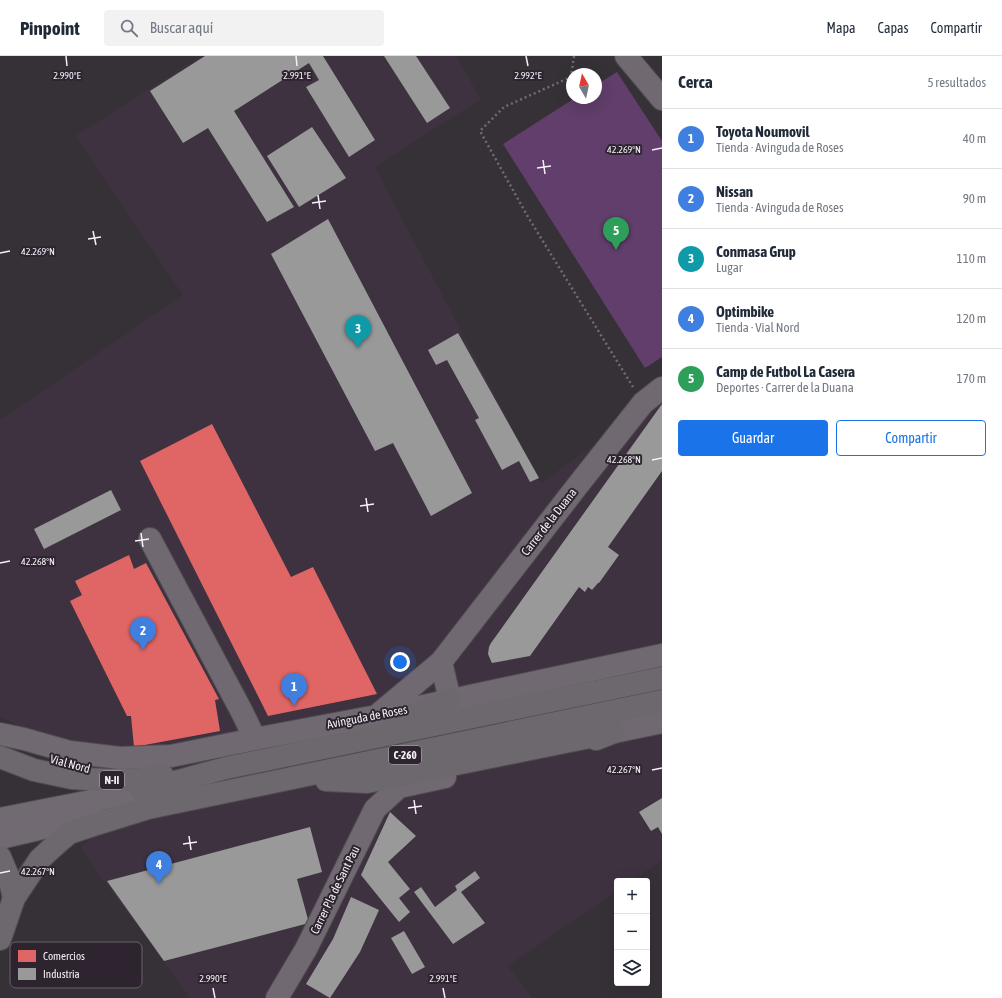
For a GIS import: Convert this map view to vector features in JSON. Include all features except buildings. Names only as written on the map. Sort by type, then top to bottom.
[{"type":"highway","name":"C-260","points":[[145,800],[226,768],[662,678]]},
{"type":"highway","points":[[342,743],[450,700]]},
{"type":"highway","name":"C-260","points":[[145,800],[292,778],[662,702]]},
{"type":"highway","points":[[292,778],[367,782],[614,732]]},
{"type":"highway","name":"N-II","points":[[0,757],[34,770],[72,778],[105,780],[141,779],[226,768]]},
{"type":"highway","points":[[0,939],[14,898],[40,859],[70,833],[145,800]]},
{"type":"highway","points":[[0,857],[10,881],[14,898]]},
{"type":"main road","name":"C-260","points":[[0,819],[145,800]]},
{"type":"main road","name":"C-260","points":[[0,838],[114,811],[145,800]]},
{"type":"street","points":[[626,56],[662,99]]},
{"type":"street","name":"Carrer de la Duana","points":[[377,716],[441,662],[643,403],[662,388]]},
{"type":"street","points":[[150,539],[255,739]]},
{"type":"street","name":"Avinguda de Roses","points":[[70,752],[120,758],[171,756],[377,716],[662,655]]},
{"type":"street","points":[[441,662],[450,700]]},
{"type":"street","points":[[614,732],[662,722]]},
{"type":"street","name":"Carrer Pla de Sant Pau","points":[[277,998],[306,949],[375,809],[398,787],[568,751],[614,732]]},
{"type":"street","name":"Vial Nord","points":[[1,735],[24,739],[70,752]]},
{"type":"street","name":"Vial Nord","points":[[1,735],[34,754],[85,770],[106,772],[160,767],[192,772]]},
{"type":"path","points":[[574,56],[571,77],[504,107],[480,131],[528,217],[643,403]]},
{"type":"shaded area","points":[[201,56],[456,56],[481,99],[375,167],[541,483],[662,396],[662,860],[636,878],[614,878],[614,893],[508,966],[533,998],[190,998],[80,848],[158,772],[108,771],[68,766],[37,737],[0,716],[0,420],[183,295],[75,136]]},
{"type":"shaded area","points":[[617,72],[662,141],[662,357],[645,368],[503,144],[566,104],[602,104],[602,81]]},
{"type":"place","name":"Camp de Futbol La Casera","points":[[616,250]]},
{"type":"place","name":"Conmasa Grup","points":[[358,348]]},
{"type":"place","name":"Nissan","points":[[143,650]]},
{"type":"place","name":"Toyota Noumovil","points":[[294,706]]},
{"type":"place","name":"Optimbike","points":[[159,884]]}]
